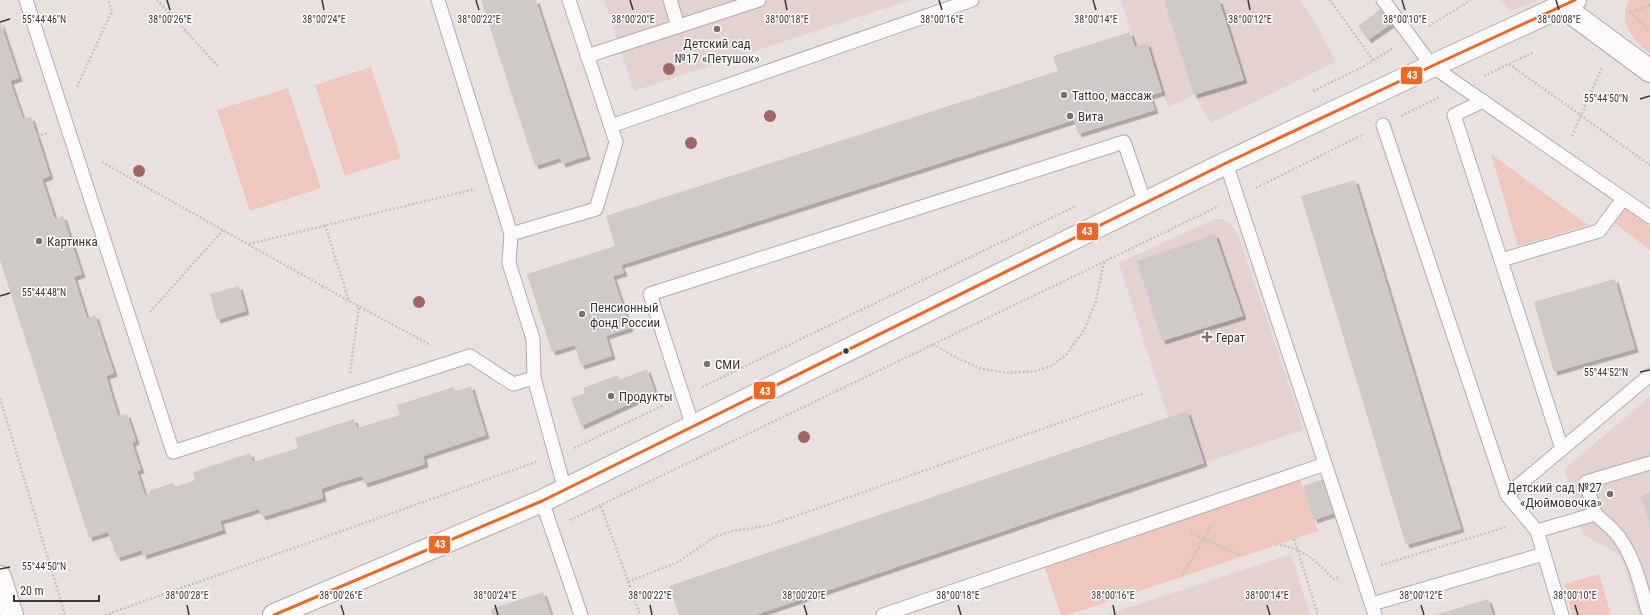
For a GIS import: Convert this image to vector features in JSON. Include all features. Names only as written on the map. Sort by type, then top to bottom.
[{"type":"street","points":[[274,615],[542,501],[1226,163],[1564,2],[1612,43],[1650,71]]},
{"type":"street","points":[[0,577],[12,615]]},
{"type":"lane","points":[[26,0],[173,452],[470,356],[513,384],[534,378]]},
{"type":"lane","points":[[438,0],[511,234],[509,263],[533,339],[534,378],[565,490]]},
{"type":"lane","points":[[511,234],[596,209],[616,142],[569,0]]},
{"type":"lane","points":[[670,0],[678,26]]},
{"type":"lane","points":[[587,56],[759,0]]},
{"type":"lane","points":[[611,126],[972,0]]},
{"type":"lane","points":[[1383,0],[1432,66],[1650,217]]},
{"type":"lane","points":[[1483,101],[1454,115],[1562,449]]},
{"type":"lane","points":[[1383,125],[1507,495],[1537,531],[1562,615]]},
{"type":"lane","points":[[693,427],[650,294],[1124,142],[1145,203]]},
{"type":"lane","points":[[1226,163],[1374,610],[1544,554]]},
{"type":"lane","points":[[1501,260],[1599,231],[1623,199]]},
{"type":"lane","points":[[1507,495],[1650,374]]},
{"type":"lane","points":[[1649,615],[1636,570],[1627,549],[1614,531],[1595,514],[1586,482],[1650,462]]},
{"type":"lane","points":[[883,615],[1325,464]]},
{"type":"lane","points":[[542,501],[581,615]]},
{"type":"lane","points":[[1537,531],[1595,514]]},
{"type":"path","points":[[64,116],[112,11],[108,0]]},
{"type":"path","points":[[157,0],[218,66]]},
{"type":"path","points":[[1330,0],[1373,60]]},
{"type":"path","points":[[1306,94],[1363,67],[1472,0]]},
{"type":"path","points":[[1650,5],[1630,12],[1650,30]]},
{"type":"path","points":[[1563,157],[1612,43]]},
{"type":"path","points":[[551,528],[601,506],[1534,52]]},
{"type":"path","points":[[1509,64],[1650,165]]},
{"type":"path","points":[[80,166],[99,161],[349,301],[458,359]]},
{"type":"path","points":[[248,244],[495,184]]},
{"type":"path","points":[[105,615],[572,449],[1083,202]]},
{"type":"path","points":[[325,225],[349,301]]},
{"type":"path","points":[[134,331],[223,230]]},
{"type":"path","points":[[932,344],[959,359],[982,369],[1009,373],[1036,371],[1051,366],[1066,355],[1084,330],[1096,301],[1104,261]]},
{"type":"path","points":[[348,395],[359,306]]},
{"type":"path","points":[[628,582],[678,562],[716,536],[732,530],[774,524],[1144,393]]},
{"type":"path","points":[[0,398],[65,615]]},
{"type":"path","points":[[1182,576],[1226,498]]},
{"type":"path","points":[[601,506],[640,615]]},
{"type":"path","points":[[1162,520],[1241,556]]},
{"type":"path","points":[[1276,544],[1298,550],[1314,560],[1333,579],[1528,520]]},
{"type":"path","points":[[1294,539],[1318,615]]},
{"type":"shaded area","name":"Детский сад №17 «Петушок»","points":[[604,0],[910,0],[634,91]]},
{"type":"shaded area","points":[[1121,0],[1299,0],[1314,20],[1336,62],[1211,123],[1194,95],[1169,107],[1162,92],[1147,43],[1135,47]]},
{"type":"shaded area","points":[[1499,0],[1538,0],[1511,11]]},
{"type":"shaded area","points":[[1629,0],[1650,0],[1650,54],[1633,37],[1626,23],[1626,8]]},
{"type":"shaded area","points":[[371,67],[401,158],[345,176],[315,85]]},
{"type":"shaded area","points":[[288,88],[321,188],[250,211],[217,110]]},
{"type":"shaded area","points":[[1491,154],[1588,225],[1518,246]]},
{"type":"shaded area","points":[[1622,207],[1650,227],[1650,250],[1612,221]]},
{"type":"shaded area","name":"Герат","points":[[1215,219],[1223,219],[1229,223],[1238,234],[1304,430],[1204,463],[1187,411],[1168,417],[1119,263]]},
{"type":"shaded area","name":"Детский сад №27 «Дюймовочка»","points":[[1650,397],[1650,615],[1639,615],[1625,567],[1618,554],[1583,534],[1564,469]]},
{"type":"shaded area","points":[[1298,473],[1318,531],[1068,615],[1061,615],[1042,560]]},
{"type":"shaded area","points":[[1291,554],[1310,615],[1106,615]]},
{"type":"shaded area","points":[[1599,574],[1611,615],[1573,615],[1564,584]]},
{"type":"building","points":[[481,0],[536,0],[587,156],[562,164],[560,158],[535,166]]},
{"type":"building","points":[[1164,0],[1219,0],[1244,80],[1194,95]]},
{"type":"building","points":[[1381,9],[1391,24],[1368,40],[1358,26]]},
{"type":"building","points":[[0,21],[19,78],[10,81],[23,119],[31,117],[50,176],[42,179],[55,219],[63,216],[82,274],[74,277],[87,318],[95,315],[114,373],[106,376],[118,416],[127,414],[136,441],[132,443],[141,470],[137,471],[145,495],[150,494],[149,491],[173,483],[175,487],[195,480],[193,472],[250,453],[253,462],[298,448],[295,438],[354,419],[357,428],[400,415],[397,405],[454,387],[455,392],[471,386],[486,435],[423,456],[425,464],[364,484],[362,476],[321,489],[323,498],[262,517],[259,509],[220,521],[223,530],[143,556],[142,550],[117,558],[108,532],[89,538],[0,260]]},
{"type":"building","points":[[1130,32],[1135,47],[1147,43],[1162,92],[1150,96],[1155,110],[1078,134],[1074,120],[621,265],[624,273],[613,276],[630,328],[606,336],[612,356],[581,366],[575,345],[552,352],[527,274],[615,246],[606,216],[1058,71],[1053,56]]},
{"type":"building","points":[[1355,180],[1461,529],[1406,545],[1301,196]]},
{"type":"building","points":[[1215,234],[1243,316],[1162,341],[1137,261]]},
{"type":"building","points":[[1615,279],[1635,349],[1554,372],[1534,302]]},
{"type":"building","points":[[239,286],[246,311],[217,320],[210,294]]},
{"type":"building","points":[[647,369],[655,392],[581,426],[571,398],[585,393],[583,388],[618,375],[619,380]]},
{"type":"building","points":[[1187,411],[1204,463],[755,615],[679,615],[669,586]]},
{"type":"building","points":[[1327,478],[1338,512],[1314,520],[1303,486]]},
{"type":"building","points":[[1650,493],[1650,525],[1641,496]]},
{"type":"building","points":[[543,592],[551,615],[492,615],[491,609]]},
{"type":"building","points":[[1488,599],[1493,615],[1435,615]]},
{"type":"transit line","name":"43","points":[[274,615],[542,501],[1226,163],[1575,0]]},
{"type":"place","name":"Детский сад №17 «Петушок»","points":[[717,29]]},
{"type":"place","name":"Tattoo, массаж","points":[[1064,95]]},
{"type":"place","name":"Вита","points":[[1070,116]]},
{"type":"place","name":"Картинка","points":[[39,241]]},
{"type":"place","name":"Пенсионный фонд России","points":[[582,314]]},
{"type":"place","name":"Герат","points":[[1207,337]]},
{"type":"place","name":"СМИ","points":[[707,364]]},
{"type":"place","name":"Продукты","points":[[611,396]]},
{"type":"place","name":"Детский сад №27 «Дюймовочка»","points":[[1610,494]]}]
